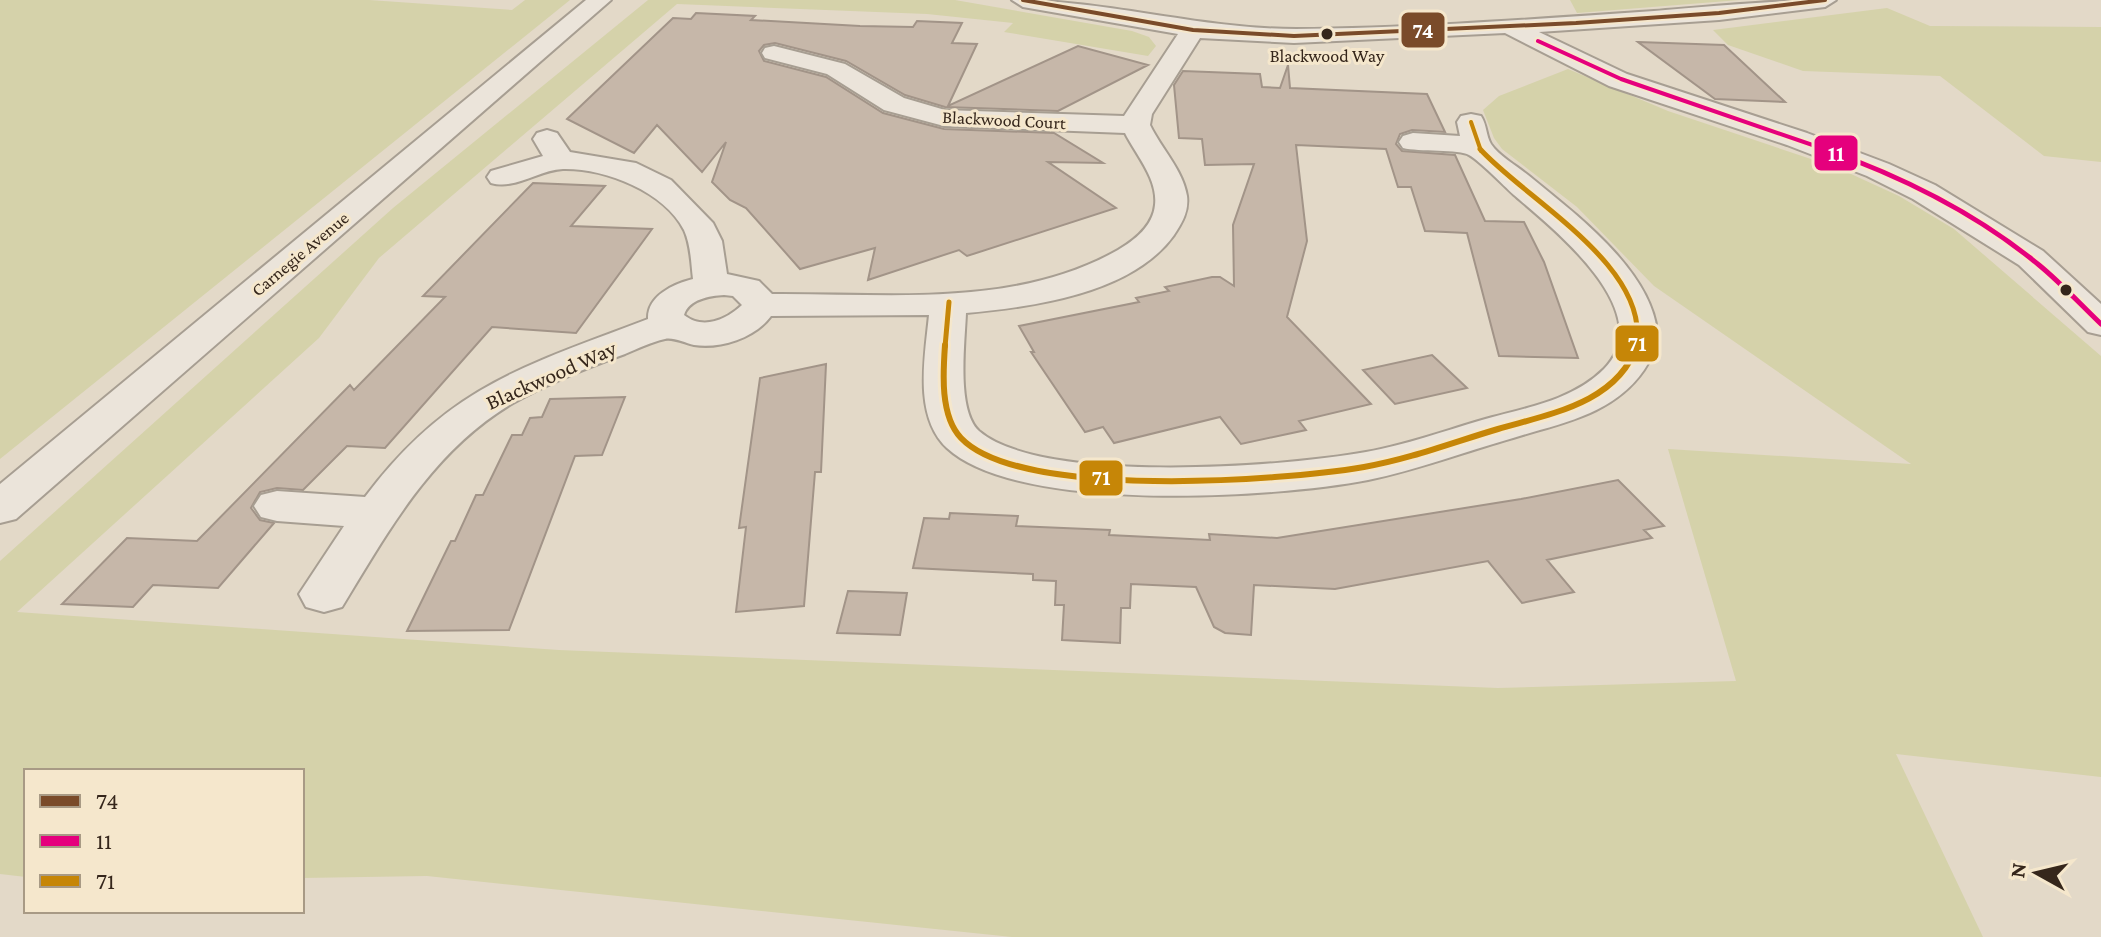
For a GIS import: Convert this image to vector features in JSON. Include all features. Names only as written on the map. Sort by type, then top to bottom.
[{"type":"street","name":"Carnegie Avenue","points":[[0,508],[600,0]]},
{"type":"street","points":[[1023,0],[1193,30],[1324,36],[1719,13],[1825,0]]},
{"type":"street","points":[[1511,27],[1618,80],[1797,139],[1878,170],[1924,192],[2031,258],[2101,324]]},
{"type":"street","points":[[760,305],[949,302],[1023,297],[1073,286],[1110,271],[1145,247],[1166,221],[1172,199],[1168,185],[1136,125],[1138,114],[1193,30]]},
{"type":"street","name":"Blackwood Court","points":[[774,53],[836,69],[894,104],[944,118],[1136,125]]},
{"type":"street","points":[[836,69],[860,56]]},
{"type":"street","points":[[949,302],[944,365],[948,409],[963,441],[1001,461],[1088,479],[1281,479],[1398,459],[1584,402],[1625,371],[1634,354],[1638,330],[1633,307],[1622,288],[1565,223],[1474,134],[1413,142]]},
{"type":"street","points":[[502,177],[553,150],[625,169],[660,187],[697,223],[705,241],[711,285]]},
{"type":"street","points":[[711,285],[745,288],[758,297],[760,305],[751,318],[741,325],[714,333],[686,332],[670,324],[665,317],[670,303],[687,292],[711,285]]},
{"type":"street","name":"Blackwood Way","points":[[324,594],[378,513],[430,448],[467,414],[514,388],[670,324]]},
{"type":"street","points":[[277,506],[378,513]]},
{"type":"shaded area","points":[[0,0],[369,0],[512,10],[525,0],[570,0],[0,459]]},
{"type":"shaded area","points":[[648,0],[955,0],[1132,31],[1149,37],[1156,46],[1148,56],[1004,32],[1013,23],[927,14],[677,4],[379,258],[319,338],[17,612],[559,650],[1498,688],[1736,681],[1668,449],[1911,464],[1654,286],[1577,207],[1502,149],[1483,110],[1499,96],[1568,69],[1668,111],[1838,168],[1899,196],[1954,229],[2101,356],[2101,777],[1896,754],[1983,937],[1012,937],[427,876],[304,878],[304,769],[24,769],[24,877],[0,874],[0,561],[393,208]]},
{"type":"shaded area","points":[[1570,0],[1740,0],[1577,13]]},
{"type":"shaded area","points":[[1887,8],[1930,26],[2101,27],[2101,162],[2044,156],[1940,76],[1803,71],[1728,45],[1713,30]]},
{"type":"building","points":[[696,13],[755,16],[751,20],[860,26],[913,27],[917,21],[962,23],[952,43],[977,44],[948,106],[1078,46],[1148,65],[1058,111],[945,107],[905,95],[846,61],[775,43],[764,45],[759,51],[764,61],[826,77],[883,113],[944,129],[1054,133],[1103,163],[1048,162],[1116,208],[967,256],[959,250],[868,280],[875,248],[800,269],[746,208],[730,200],[712,182],[726,142],[702,172],[657,125],[634,153],[567,119],[673,18],[691,19]]},
{"type":"building","points":[[1638,42],[1724,45],[1785,102],[1715,99]]},
{"type":"building","points":[[1288,65],[1290,88],[1427,94],[1445,132],[1412,130],[1400,134],[1396,144],[1402,151],[1455,155],[1485,221],[1524,222],[1544,262],[1578,358],[1499,356],[1467,233],[1425,231],[1411,187],[1398,187],[1386,149],[1296,145],[1307,241],[1287,317],[1371,404],[1299,421],[1306,430],[1241,444],[1220,417],[1114,443],[1103,427],[1085,432],[1031,352],[1034,352],[1019,326],[1139,302],[1136,298],[1169,291],[1165,287],[1212,277],[1220,277],[1234,286],[1233,225],[1254,164],[1205,165],[1202,139],[1179,138],[1174,85],[1183,71],[1260,74],[1262,87],[1280,88]]},
{"type":"building","points":[[533,183],[605,186],[571,226],[652,229],[576,333],[492,327],[385,448],[347,446],[303,490],[277,488],[260,492],[251,508],[260,520],[274,523],[218,588],[153,585],[133,607],[62,604],[127,538],[197,541],[350,385],[354,390],[445,297],[423,296]]},
{"type":"building","points":[[1432,355],[1467,388],[1395,404],[1363,370]]},
{"type":"building","points":[[826,364],[821,472],[815,472],[804,606],[736,612],[746,527],[739,528],[760,378]]},
{"type":"building","points":[[625,397],[602,455],[575,456],[509,630],[407,631],[451,541],[455,541],[476,495],[483,495],[512,435],[522,435],[530,418],[542,417],[550,399]]},
{"type":"building","points":[[1618,480],[1664,526],[1644,530],[1652,538],[1547,560],[1574,592],[1522,603],[1488,561],[1335,589],[1254,585],[1251,635],[1225,633],[1214,627],[1196,587],[1131,584],[1130,608],[1121,608],[1120,643],[1062,640],[1064,605],[1055,605],[1056,581],[1033,580],[1033,574],[913,568],[924,518],[949,519],[950,513],[1018,516],[1016,526],[1110,530],[1109,535],[1210,540],[1209,534],[1277,538],[1521,499]]},
{"type":"building","points":[[848,591],[907,593],[900,635],[837,633]]},
{"type":"transit line","name":"74","points":[[1023,0],[1193,30],[1294,36],[1576,23],[1719,13],[1825,0]]},
{"type":"transit line","name":"11","points":[[1538,41],[1621,79],[1836,153],[1918,188],[2013,245],[2048,273],[2101,324]]},
{"type":"transit line","name":"71","points":[[949,302],[944,372],[947,407],[953,424],[961,438],[988,457],[1033,470],[1152,480],[1216,480],[1327,472],[1397,460],[1553,414],[1592,397],[1624,371],[1638,338],[1633,307],[1621,285],[1586,243],[1487,157],[1476,143],[1471,122]]},
{"type":"place","name":"Blackwood Way","points":[[1327,34]]}]
